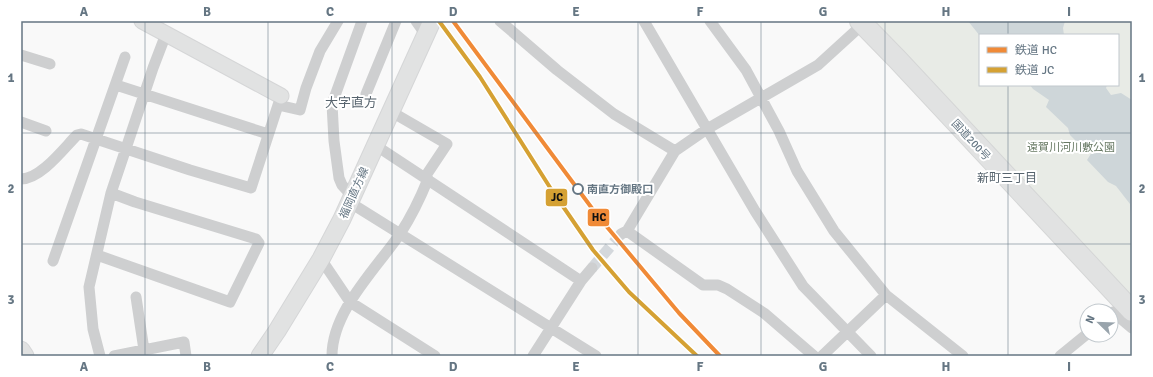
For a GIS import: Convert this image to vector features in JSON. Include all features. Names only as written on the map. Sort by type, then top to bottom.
[{"type":"highway","name":"国道200号","points":[[861,23],[898,60],[1132,311]]},
{"type":"main road","name":"福岡直方線","points":[[260,356],[277,332],[321,259],[351,199],[429,28]]},
{"type":"main road","points":[[21,350],[25,356]]},
{"type":"street","points":[[142,21],[279,101],[300,110],[314,64],[338,21]]},
{"type":"street","points":[[362,21],[332,104],[334,141],[339,178],[351,199],[400,234],[596,356]]},
{"type":"street","points":[[366,94],[396,21]]},
{"type":"street","points":[[416,21],[429,28]]},
{"type":"street","points":[[500,21],[557,70],[614,114],[675,151]]},
{"type":"street","points":[[644,21],[755,211],[803,286],[871,356]]},
{"type":"street","points":[[710,21],[746,70],[761,97],[797,171],[834,232],[886,295],[963,356]]},
{"type":"street","points":[[814,356],[764,313],[718,285],[703,285],[624,233],[675,151],[707,129],[818,65],[861,23]]},
{"type":"street","points":[[100,356],[93,329],[89,287],[112,191],[166,34]]},
{"type":"street","points":[[21,55],[50,64]]},
{"type":"street","points":[[53,261],[126,57]]},
{"type":"street","points":[[116,85],[268,134]]},
{"type":"street","points":[[21,179],[26,179],[41,171],[77,135],[82,134],[190,170],[251,188],[279,101]]},
{"type":"street","points":[[332,356],[336,335],[343,314],[350,302],[400,234],[417,206],[426,178],[447,144],[390,111]]},
{"type":"street","points":[[21,122],[46,131]]},
{"type":"street","points":[[375,145],[582,280]]},
{"type":"street","points":[[112,191],[206,216]]},
{"type":"street","points":[[97,255],[230,302],[259,243],[256,239],[135,202],[112,191]]},
{"type":"street","points":[[321,259],[350,302],[435,356]]},
{"type":"street","points":[[533,356],[582,280],[592,268]]},
{"type":"street","points":[[822,356],[886,295]]},
{"type":"street","points":[[136,297],[144,350]]},
{"type":"street","points":[[1119,317],[1132,328]]},
{"type":"street","points":[[1060,356],[1079,341]]},
{"type":"street","points":[[114,356],[184,342],[186,356]]},
{"type":"green space","name":"遠賀川河川敷公園","points":[[871,21],[1132,21],[1132,302]]},
{"type":"shaded area","points":[[968,21],[1065,21],[1063,28],[1064,34],[979,35]]},
{"type":"shaded area","points":[[1031,86],[1107,86],[1106,88],[1111,95],[1121,93],[1132,100],[1132,218],[1130,204],[1116,186],[1108,182],[1087,160],[1092,152],[1080,145],[1070,135],[1068,128],[1046,107],[1049,100]]},
{"type":"tunnel","points":[[592,268],[621,234]]},
{"type":"rail line","name":"JC","points":[[439,21],[480,77],[551,189],[593,250],[629,292],[697,356]]},
{"type":"rail line","name":"HC","points":[[453,21],[597,215],[679,313],[720,356]]},
{"type":"place","name":"南直方御殿口","points":[[578,189]]},
{"type":"district","name":"大字直方","points":[[351,103]]},
{"type":"district","name":"新町三丁目","points":[[1007,178]]}]
